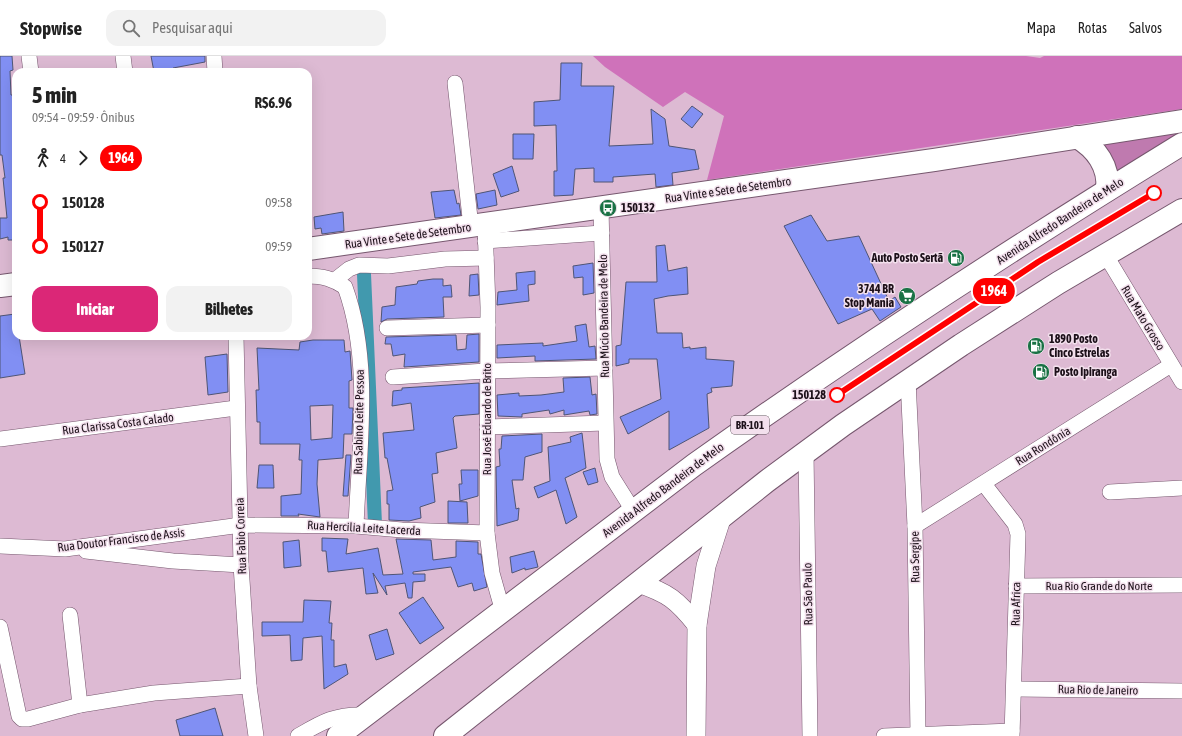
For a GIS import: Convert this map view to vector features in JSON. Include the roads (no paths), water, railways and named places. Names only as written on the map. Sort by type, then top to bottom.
[{"type":"main road","name":"Rua Vinte e Sete de Setembro","points":[[312,248],[361,242],[481,231],[600,208],[926,162],[1182,121]]},
{"type":"main road","points":[[1077,137],[1087,143],[1103,163],[1108,176],[1107,190]]},
{"type":"main road","name":"Avenida Alfredo Bandeira de Melo","points":[[340,735],[364,715],[503,612],[694,465],[869,343],[1107,190],[1182,144]]},
{"type":"main road","points":[[445,736],[722,516],[806,452],[908,380],[1105,254],[1182,210]]},
{"type":"main road","points":[[0,286],[12,284]]},
{"type":"street","points":[[29,56],[30,68]]},
{"type":"street","points":[[123,56],[124,68]]},
{"type":"street","points":[[214,56],[215,68]]},
{"type":"street","name":"Rua José Eduardo de Brito","points":[[455,83],[486,258],[488,325],[486,371],[487,533],[492,573],[503,612]]},
{"type":"street","name":"Rua Múcio Bandeira de Melo","points":[[600,208],[602,233],[605,423],[607,459],[612,477],[634,512]]},
{"type":"street","points":[[481,231],[602,233]]},
{"type":"street","name":"Rua Mato Grosso","points":[[1105,254],[1182,382]]},
{"type":"street","points":[[312,276],[323,276],[335,280],[349,269],[359,265],[388,266],[445,259],[486,258]]},
{"type":"street","name":"Rua Sabino Leite Pessoa","points":[[335,280],[345,287],[350,299],[360,354],[362,386],[356,526]]},
{"type":"street","points":[[387,328],[488,325]]},
{"type":"street","name":"Rua Fabio Correia","points":[[236,340],[236,408],[241,525],[241,565],[249,686],[256,736]]},
{"type":"street","name":"Rua Rondônia","points":[[915,526],[1171,365]]},
{"type":"street","points":[[393,377],[486,371],[605,368]]},
{"type":"street","name":"Rua Sergipe","points":[[908,380],[915,526],[918,735]]},
{"type":"street","name":"Rua Clarissa Costa Calado","points":[[0,439],[236,408]]},
{"type":"street","points":[[487,427],[605,423]]},
{"type":"street","name":"Rua São Paulo","points":[[806,452],[810,736]]},
{"type":"street","name":"Rua Africa","points":[[984,484],[1017,529],[1012,734]]},
{"type":"street","points":[[1110,492],[1182,488]]},
{"type":"street","points":[[696,736],[698,624],[706,566],[722,516]]},
{"type":"street","name":"Rua Hercilia Leite Lacerda","points":[[241,525],[356,526],[402,530],[487,533]]},
{"type":"street","name":"Rua Doutor Francisco de Assis","points":[[0,546],[65,549],[241,525]]},
{"type":"street","points":[[65,549],[173,561],[241,565]]},
{"type":"street","points":[[638,583],[660,590],[670,596],[698,624]]},
{"type":"street","name":"Rua Rio Grande do Norte","points":[[1016,586],[1182,585]]},
{"type":"street","points":[[70,615],[80,705]]},
{"type":"street","points":[[0,627],[18,716],[22,719],[28,719],[80,705],[154,693],[249,686]]},
{"type":"street","name":"Rua Rio de Janeiro","points":[[1014,688],[1182,691]]},
{"type":"street","points":[[298,736],[325,720],[337,716],[364,715]]},
{"type":"street","points":[[884,736],[1012,734]]},
{"type":"waterway","points":[[364,274],[375,524]]},
{"type":"place","name":"150132","points":[[608,208]]},
{"type":"place","name":"Auto Posto Sertã","points":[[956,258]]},
{"type":"place","name":"3744 BR Stop Mania","points":[[907,296]]},
{"type":"place","name":"1890 Posto Cinco Estrelas","points":[[1036,346]]},
{"type":"place","name":"Posto Ipiranga","points":[[1041,372]]},
{"type":"place","name":"150128","points":[[837,395]]}]
